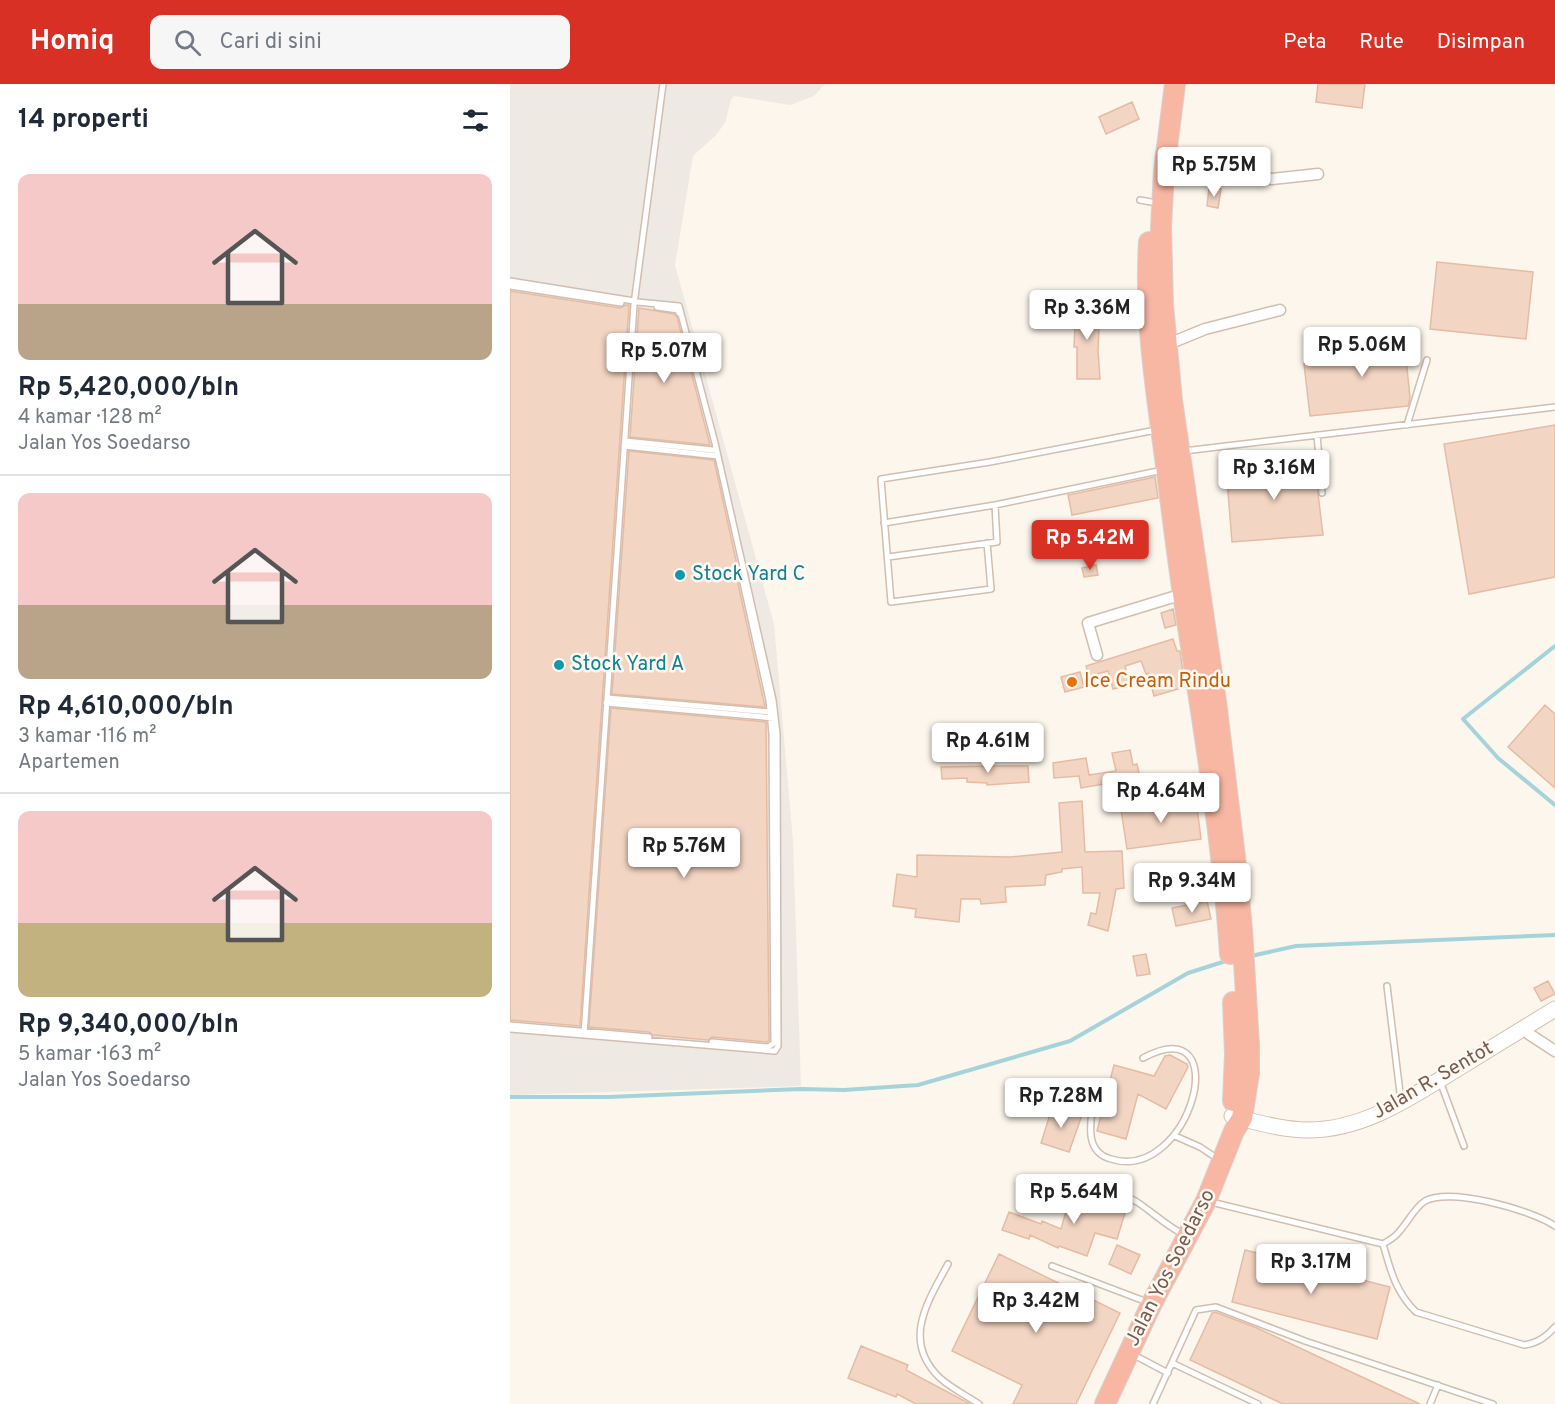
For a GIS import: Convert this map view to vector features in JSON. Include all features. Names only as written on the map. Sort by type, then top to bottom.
[{"type":"highway","name":"Jalan Yos Soedarso","points":[[1162,84],[1165,119],[1161,267],[1168,427]]},
{"type":"highway","name":"Jalan Yos Soedarso","points":[[1105,1404],[1152,1303],[1206,1201],[1236,1122],[1249,1073],[1249,1045],[1239,995],[1235,929],[1235,856],[1191,591],[1176,463],[1151,348],[1146,201],[1175,84]]},
{"type":"highway","name":"Jalan Yos Soedarso","points":[[1208,702],[1206,786],[1235,929]]},
{"type":"street","points":[[1164,171],[1272,179],[1318,174]]},
{"type":"street","points":[[1166,345],[1204,329],[1280,310]]},
{"type":"street","points":[[1097,655],[1088,623],[1191,591]]},
{"type":"street","name":"Jalan R. Sentot","points":[[1236,1122],[1325,1129],[1365,1119],[1401,1103],[1555,1009]]},
{"type":"street","points":[[1525,1027],[1529,1034],[1555,1051]]},
{"type":"lane","points":[[586,1033],[635,303],[664,84]]},
{"type":"lane","points":[[510,281],[635,303]]},
{"type":"lane","points":[[510,286],[635,303],[679,306],[773,700],[774,1043],[768,1047],[510,1027]]},
{"type":"lane","points":[[1407,425],[1427,360]]},
{"type":"lane","points":[[884,523],[995,505],[1176,463],[1317,435],[1555,407]]},
{"type":"lane","points":[[987,543],[991,589],[891,602],[881,479],[990,462],[1168,427]]},
{"type":"lane","points":[[1317,435],[1322,493]]},
{"type":"lane","points":[[626,444],[715,454]]},
{"type":"lane","points":[[888,557],[997,542],[995,505]]},
{"type":"lane","points":[[608,700],[772,716]]},
{"type":"lane","points":[[1387,986],[1401,1103]]},
{"type":"lane","points":[[1093,1104],[1090,1128],[1092,1142],[1098,1152],[1113,1160],[1146,1158],[1174,1136],[1194,1095],[1196,1077],[1194,1064],[1185,1053],[1169,1048],[1143,1058]]},
{"type":"lane","points":[[1439,1080],[1464,1146]]},
{"type":"lane","points":[[1174,1136],[1200,1148],[1222,1162]]},
{"type":"lane","points":[[1061,1181],[1121,1194],[1137,1202],[1166,1226],[1188,1236]]},
{"type":"lane","points":[[1206,1201],[1383,1244],[1396,1235],[1424,1202],[1441,1195],[1503,1204],[1544,1218],[1555,1226]]},
{"type":"lane","points":[[1383,1244],[1396,1285],[1405,1301],[1416,1312],[1524,1345],[1535,1343],[1555,1327]]},
{"type":"lane","points":[[948,1264],[925,1306],[921,1323],[922,1347],[930,1366],[941,1378],[979,1404]]},
{"type":"lane","points":[[1052,1266],[1152,1303]]},
{"type":"lane","points":[[1153,1404],[1196,1310],[1216,1307],[1305,1341],[1493,1404]]},
{"type":"lane","points":[[1129,1352],[1168,1373]]},
{"type":"lane","points":[[1172,1363],[1258,1404]]},
{"type":"lane","points":[[1430,1404],[1438,1385]]},
{"type":"shaded area","points":[[510,84],[825,84],[814,96],[790,105],[734,96],[725,123],[716,135],[693,156],[675,265],[774,624],[793,841],[801,1086],[510,1095]]},
{"type":"building","points":[[1318,84],[1365,84],[1362,108],[1316,102]]},
{"type":"building","points":[[1132,102],[1139,119],[1106,134],[1099,117]]},
{"type":"building","points":[[1209,188],[1221,189],[1218,208],[1207,206]]},
{"type":"building","points":[[1437,262],[1533,272],[1526,339],[1430,329]]},
{"type":"building","name":"Stock Yard A","points":[[510,291],[620,308],[629,305],[580,1026],[510,1020]]},
{"type":"building","points":[[1076,304],[1100,305],[1098,351],[1100,379],[1077,379],[1077,347],[1074,347]]},
{"type":"building","points":[[639,308],[674,314],[677,317],[710,445],[630,437]]},
{"type":"building","points":[[1403,328],[1410,398],[1408,406],[1310,416],[1304,364],[1366,357],[1364,332]]},
{"type":"building","points":[[1555,425],[1555,577],[1469,594],[1444,444]]},
{"type":"building","name":"Stock Yard C","points":[[629,451],[714,460],[765,707],[612,694]]},
{"type":"building","points":[[1314,460],[1323,535],[1232,542],[1226,467]]},
{"type":"building","points":[[1155,477],[1158,498],[1072,515],[1068,495]]},
{"type":"building","points":[[1096,565],[1098,575],[1084,577],[1082,568]]},
{"type":"building","points":[[1173,609],[1176,625],[1165,628],[1161,613]]},
{"type":"building","points":[[1173,639],[1177,651],[1180,651],[1185,687],[1154,696],[1148,673],[1146,674],[1141,661],[1125,666],[1130,685],[1113,689],[1108,671],[1089,676],[1086,666]]},
{"type":"building","name":"Ice Cream Rindu","points":[[1080,672],[1084,687],[1065,692],[1061,677]]},
{"type":"building","points":[[1545,705],[1555,714],[1555,788],[1508,747]]},
{"type":"building","points":[[611,708],[766,722],[769,1040],[767,1042],[712,1037],[708,1040],[589,1027]]},
{"type":"building","points":[[1130,750],[1133,765],[1137,764],[1140,778],[1081,788],[1079,776],[1054,778],[1053,763],[1086,758],[1089,775],[1116,771],[1112,753]]},
{"type":"building","points":[[1028,766],[1029,782],[987,785],[987,783],[967,782],[967,778],[942,779],[941,767]]},
{"type":"building","points":[[1196,800],[1201,839],[1127,849],[1121,810]]},
{"type":"building","points":[[1082,801],[1085,852],[1122,851],[1124,888],[1116,889],[1108,931],[1088,925],[1091,913],[1096,914],[1100,893],[1083,893],[1082,867],[1062,869],[1062,872],[1046,875],[1045,885],[1005,887],[1006,902],[981,904],[980,899],[961,899],[959,922],[915,917],[916,909],[893,906],[897,874],[917,877],[917,855],[1010,857],[1062,852],[1059,803]]},
{"type":"building","points":[[1167,871],[1168,885],[1153,887],[1152,873]]},
{"type":"building","points":[[1207,901],[1211,919],[1176,926],[1172,908]]},
{"type":"building","points":[[1146,954],[1150,974],[1137,976],[1133,956]]},
{"type":"building","points":[[1548,981],[1555,994],[1541,1001],[1534,988]]},
{"type":"building","points":[[1170,1055],[1187,1064],[1188,1067],[1166,1109],[1138,1094],[1126,1139],[1097,1131],[1114,1065],[1154,1076],[1165,1056]]},
{"type":"building","points":[[1053,1105],[1082,1115],[1069,1152],[1041,1143]]},
{"type":"building","points":[[1098,1192],[1128,1203],[1117,1239],[1095,1233],[1087,1256],[1059,1246],[1058,1248],[1030,1235],[1029,1239],[1002,1230],[1009,1212],[1061,1229],[1068,1204],[1093,1212]]},
{"type":"building","points":[[1117,1245],[1140,1255],[1131,1274],[1109,1264]]},
{"type":"building","points":[[1245,1250],[1390,1287],[1377,1339],[1232,1302]]},
{"type":"building","points":[[999,1254],[1120,1313],[1076,1404],[1013,1404],[1022,1385],[952,1351]]},
{"type":"building","points":[[1215,1312],[1257,1328],[1420,1404],[1283,1404],[1190,1360],[1212,1313]]},
{"type":"building","points":[[861,1346],[908,1365],[906,1370],[970,1404],[916,1404],[897,1394],[896,1397],[848,1378]]},
{"type":"waterway","points":[[1555,646],[1463,719],[1498,758],[1555,805]]},
{"type":"waterway","points":[[1251,956],[1296,946],[1555,935]]},
{"type":"waterway","points":[[510,1097],[608,1097],[801,1089],[844,1090],[918,1085],[1070,1041],[1188,973],[1229,960]]},
{"type":"place","name":"Stock Yard C","points":[[680,575]]},
{"type":"place","name":"Stock Yard A","points":[[559,665]]},
{"type":"place","name":"Ice Cream Rindu","points":[[1072,682]]}]
